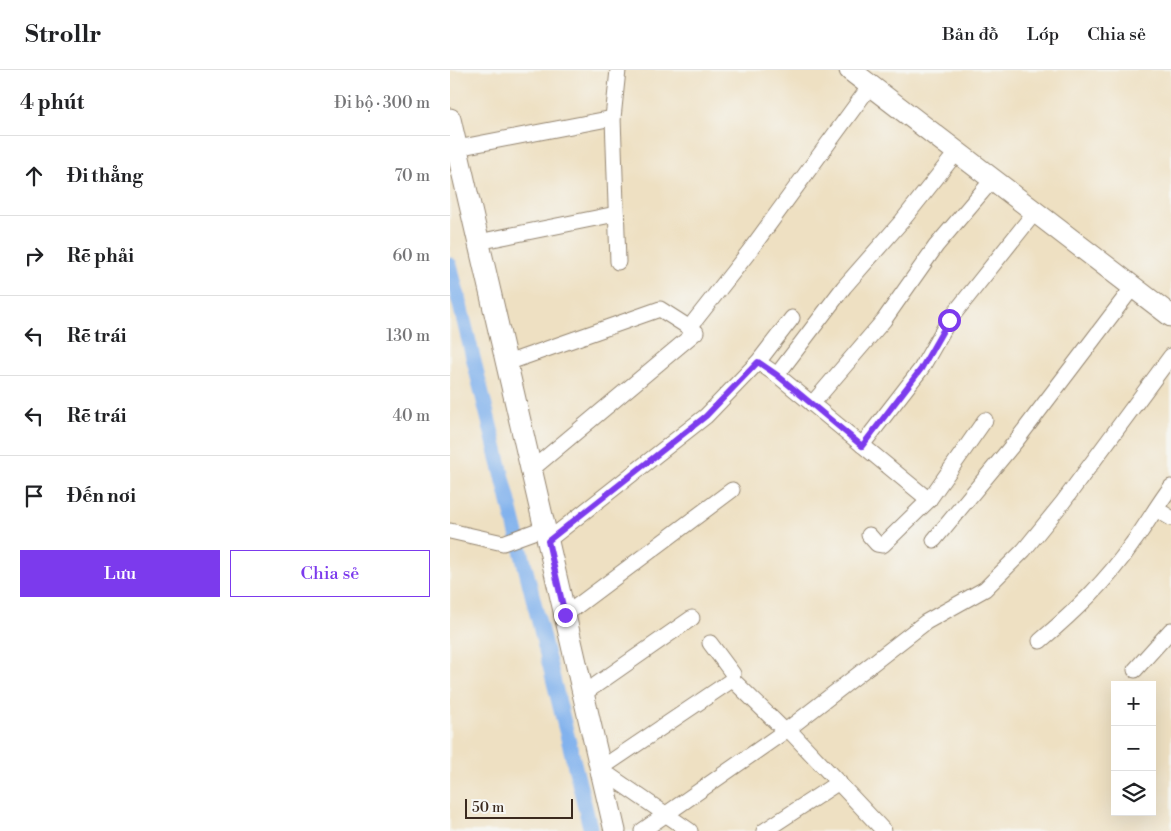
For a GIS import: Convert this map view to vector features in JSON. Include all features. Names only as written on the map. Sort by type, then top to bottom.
[{"type":"street","points":[[618,70],[613,118],[618,262]]},
{"type":"street","points":[[850,70],[1171,316]]},
{"type":"street","points":[[689,328],[748,253],[870,86]]},
{"type":"street","points":[[457,148],[613,118]]},
{"type":"street","points":[[450,119],[615,831]]},
{"type":"street","points":[[777,375],[844,287],[902,221],[956,153]]},
{"type":"street","points":[[812,404],[884,320],[936,246],[994,180]]},
{"type":"street","points":[[862,446],[921,369],[936,340],[955,313],[1035,212]]},
{"type":"street","points":[[478,242],[616,214]]},
{"type":"street","points":[[934,540],[1016,441],[1133,287]]},
{"type":"street","points":[[506,363],[660,309],[696,332],[531,470]]},
{"type":"street","points":[[450,531],[502,543],[545,532],[706,416],[758,362],[792,318]]},
{"type":"street","points":[[642,831],[786,730],[926,622],[984,589],[1024,550],[1063,502],[1171,356]]},
{"type":"street","points":[[758,362],[777,375],[928,500]]},
{"type":"street","points":[[869,535],[877,544],[884,545],[928,500],[986,420]]},
{"type":"street","points":[[1040,641],[1069,617],[1108,576],[1132,545],[1171,487]]},
{"type":"street","points":[[565,615],[732,490]]},
{"type":"street","points":[[1156,509],[1171,518]]},
{"type":"street","points":[[583,694],[692,618]]},
{"type":"street","points":[[1135,670],[1171,630]]},
{"type":"street","points":[[600,769],[732,680],[733,674],[710,643]]},
{"type":"street","points":[[736,682],[839,782],[884,831]]},
{"type":"street","points":[[600,769],[690,831]]},
{"type":"street","points":[[764,831],[839,782]]},
{"type":"waterway","points":[[450,265],[591,831]]},
{"type":"route","points":[[565,615],[548,541],[706,416],[758,362],[777,375],[862,446],[921,369],[949,320]]}]
